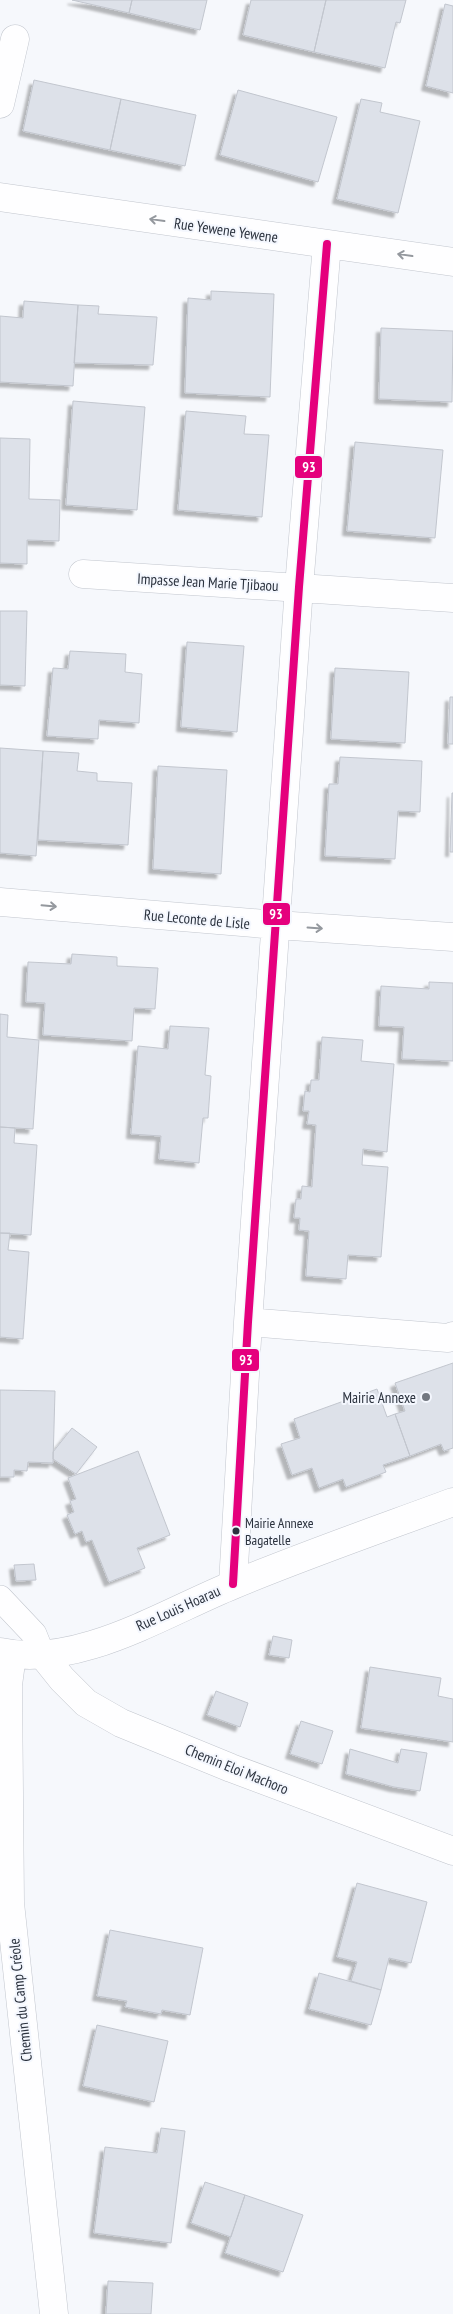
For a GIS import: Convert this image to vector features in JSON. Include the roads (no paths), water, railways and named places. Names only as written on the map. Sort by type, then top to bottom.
[{"type":"street","points":[[0,104],[15,39]]},
{"type":"street","name":"Rue Yewene Yewene","points":[[0,197],[453,262]]},
{"type":"street","points":[[233,1584],[248,1322],[277,926],[299,587],[327,244]]},
{"type":"street","name":"Impasse Jean Marie Tjibaou","points":[[82,574],[453,598]]},
{"type":"street","name":"Rue Leconte de Lisle","points":[[0,902],[277,926],[453,937]]},
{"type":"street","points":[[248,1322],[448,1338],[453,1336]]},
{"type":"street","name":"Rue Louis Hoarau","points":[[6,1654],[64,1652],[95,1645],[233,1584],[453,1502]]},
{"type":"street","name":"Chemin du Camp Créole","points":[[6,1654],[8,1685],[10,1903],[32,2127],[54,2314]]},
{"type":"street","name":"Chemin Eloi Machoro","points":[[42,1654],[62,1679],[86,1703],[121,1723],[231,1768],[453,1851]]},
{"type":"lane","points":[[0,1598],[34,1634],[42,1654]]},
{"type":"place","name":"Mairie Annexe","points":[[426,1397]]},
{"type":"place","name":"Mairie Annexe Bagatelle","points":[[236,1531]]}]
